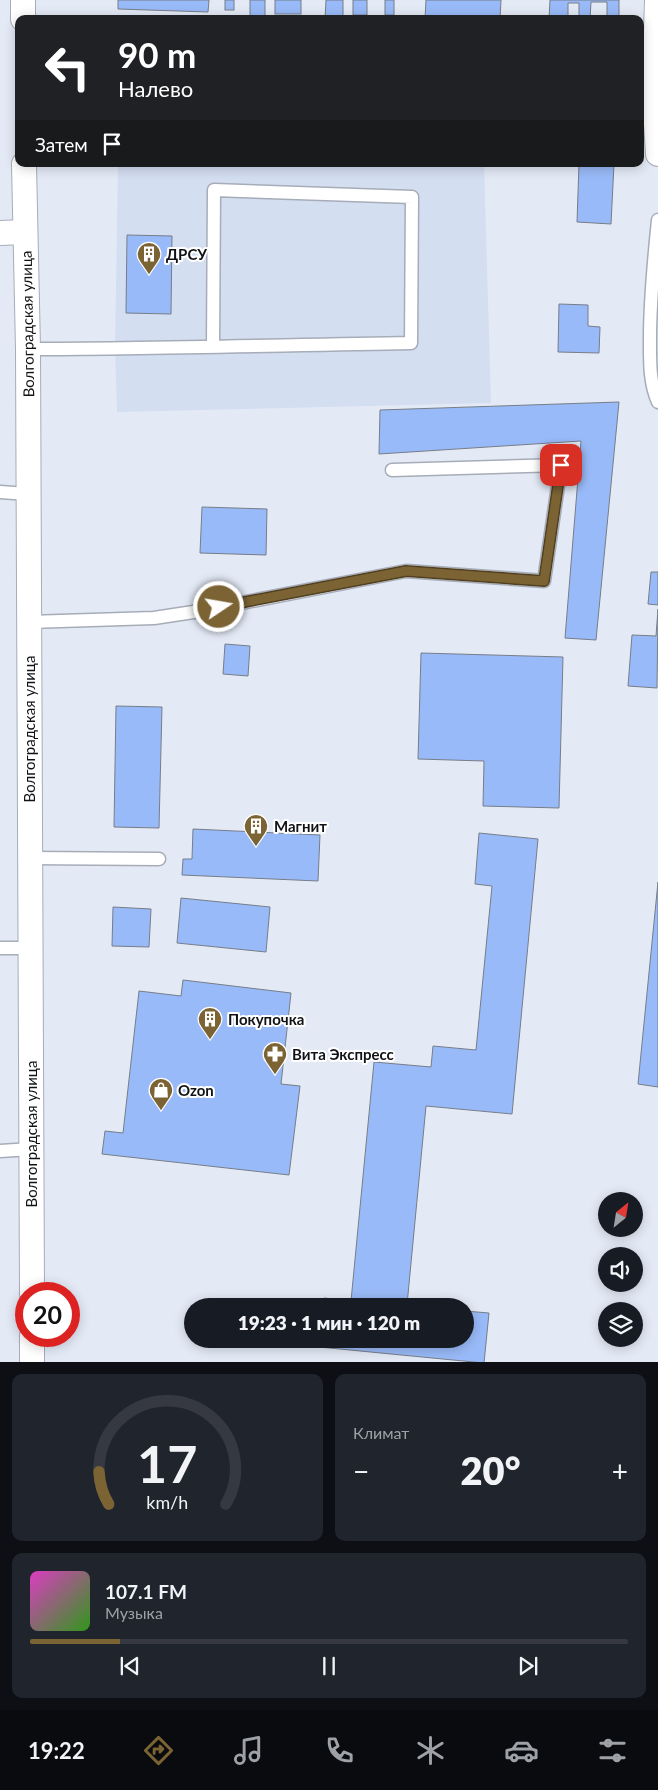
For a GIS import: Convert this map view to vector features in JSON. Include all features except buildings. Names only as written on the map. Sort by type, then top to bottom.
[{"type":"street","points":[[23,0],[23,15]]},
{"type":"street","points":[[658,0],[647,94],[658,154]]},
{"type":"street","name":"Волгоградская улица","points":[[24,167],[28,350],[32,1282]]},
{"type":"street","points":[[0,233],[25,232]]},
{"type":"street","points":[[32,1347],[32,1362]]},
{"type":"lane","points":[[28,350],[213,347],[411,343],[412,197],[214,190],[213,347]]},
{"type":"lane","points":[[658,220],[650,310],[650,358],[652,384],[658,402]]},
{"type":"lane","points":[[29,622],[154,618],[200,611],[406,571],[544,581],[561,465],[392,470]]},
{"type":"lane","points":[[0,492],[28,494]]},
{"type":"lane","points":[[30,858],[160,859]]},
{"type":"lane","points":[[0,948],[30,948]]},
{"type":"lane","points":[[0,1151],[31,1149]]},
{"type":"shaded area","points":[[118,167],[484,167],[491,403],[117,412],[115,349]]},
{"type":"place","name":"ДРСУ","points":[[149,275]]},
{"type":"place","name":"Магнит","points":[[256,847]]},
{"type":"place","name":"Покупочка","points":[[210,1040]]},
{"type":"place","name":"Вита Экспресс","points":[[275,1075]]},
{"type":"place","name":"Ozon","points":[[161,1111]]},
{"type":"route","points":[[219,607],[406,571],[544,581],[561,465]]}]
